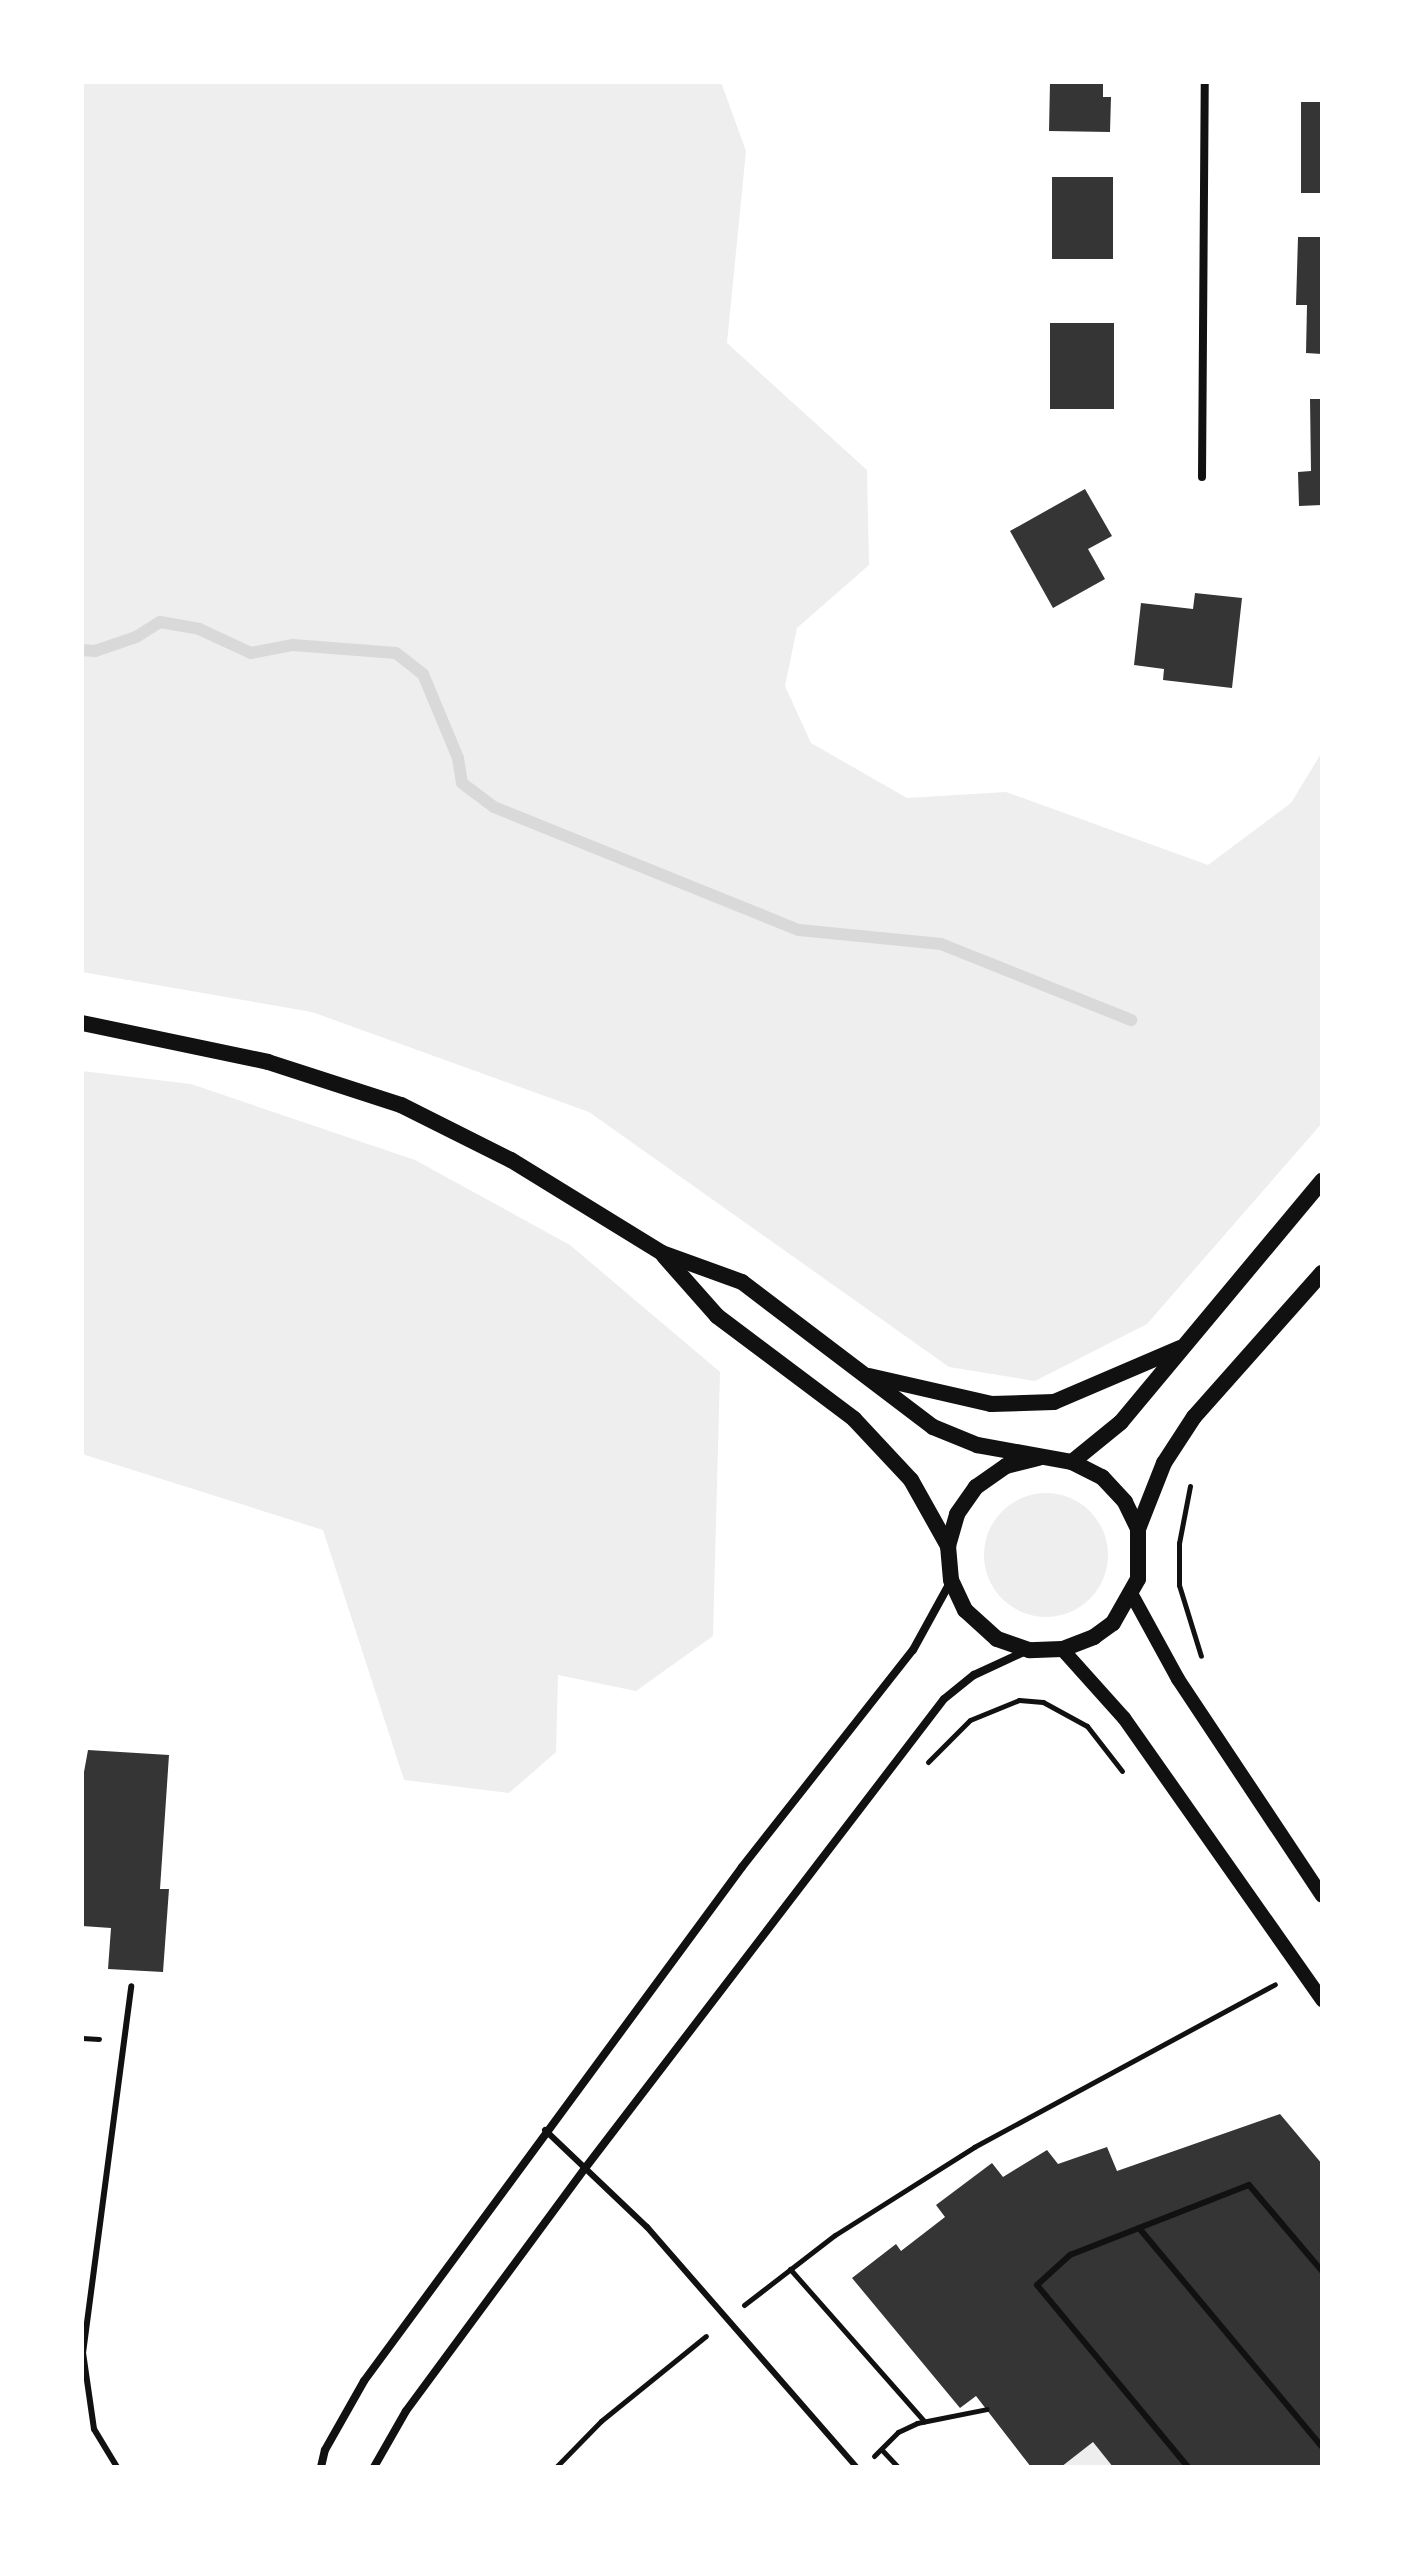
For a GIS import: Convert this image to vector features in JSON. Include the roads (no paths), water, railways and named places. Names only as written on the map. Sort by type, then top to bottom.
[{"type":"main road","points":[[82,1023],[268,1062],[401,1105],[511,1160],[662,1253],[742,1282],[933,1427],[977,1445],[1072,1462],[1115,1488],[1138,1529],[1141,1563],[1132,1595],[1103,1630],[1062,1649],[1029,1650],[979,1626],[951,1580],[948,1546],[957,1514],[976,1487],[1006,1466],[1039,1458]]},
{"type":"main road","points":[[1072,1462],[1121,1422],[1322,1181]]},
{"type":"main road","points":[[662,1253],[717,1316],[854,1419],[911,1480],[948,1546]]},
{"type":"main road","points":[[1138,1529],[1164,1463],[1194,1417],[1322,1273]]},
{"type":"main road","points":[[864,1375],[991,1404],[1054,1402],[1182,1347]]},
{"type":"street","points":[[1202,477],[1205,82]]},
{"type":"street","points":[[321,2467],[364,2381],[545,2130],[913,1650],[951,1580]]},
{"type":"street","points":[[1132,1595],[1178,1679],[1322,1896]]},
{"type":"street","points":[[1062,1649],[1124,1718],[1322,2000]]},
{"type":"street","points":[[374,2467],[406,2411],[586,2167],[944,1699],[974,1675],[1029,1650]]},
{"type":"lane","points":[[117,2467],[94,2429],[83,2353],[131,1986]]},
{"type":"lane","points":[[545,2130],[647,2227],[856,2467]]},
{"type":"lane","points":[[1188,2467],[1037,2285],[1070,2255],[1249,2185],[1322,2271]]},
{"type":"lane","points":[[1139,2228],[1322,2447]]},
{"type":"waterway","points":[[82,650],[95,651],[136,637],[160,622],[199,629],[251,653],[293,645],[396,653],[423,674],[458,758],[462,783],[494,807],[799,930],[941,944],[1131,1020]]}]
